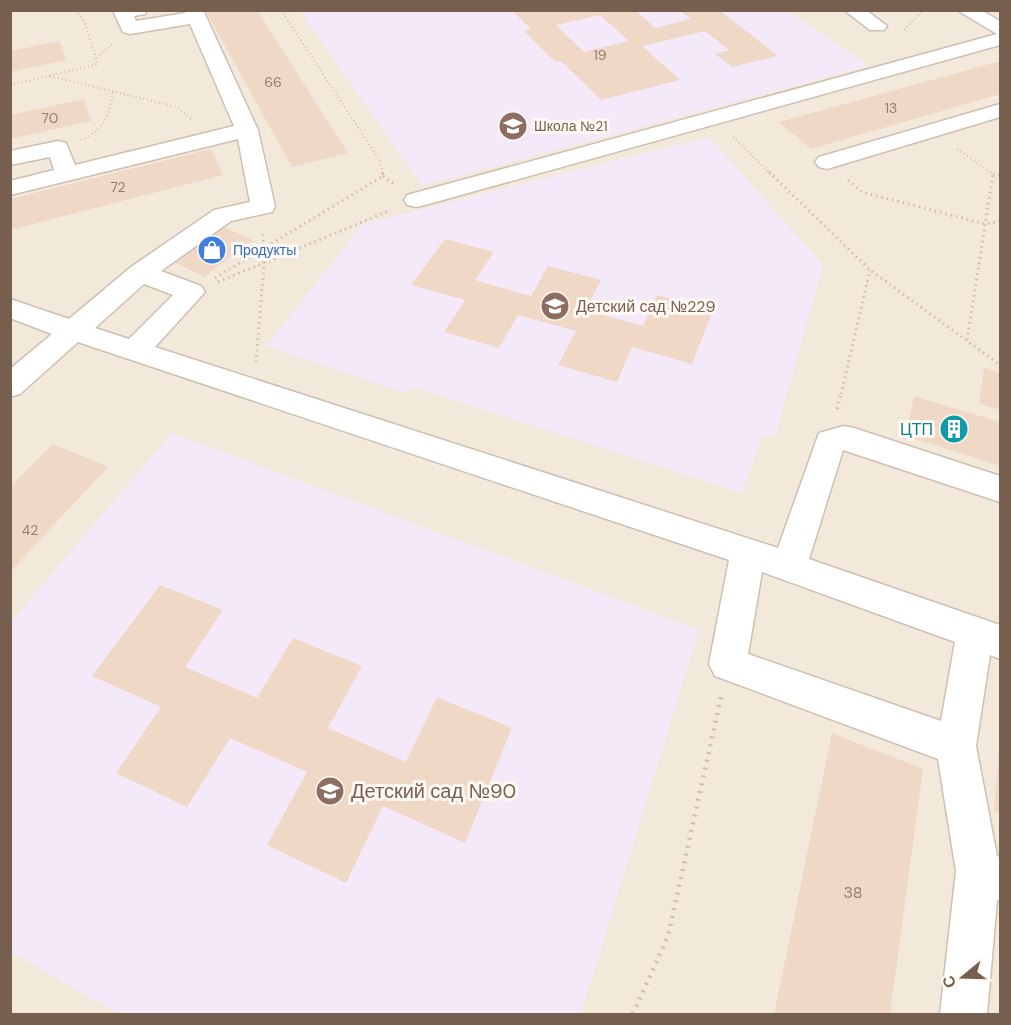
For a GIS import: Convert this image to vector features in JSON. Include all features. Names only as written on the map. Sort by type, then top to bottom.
[{"type":"street","points":[[10,386],[140,273],[223,215],[263,207],[247,130],[195,14],[130,28],[123,14],[138,10]]},
{"type":"street","points":[[853,10],[877,26]]},
{"type":"street","points":[[966,10],[1000,29]]},
{"type":"street","points":[[416,200],[1000,39]]},
{"type":"street","points":[[827,162],[1000,110]]},
{"type":"street","points":[[10,188],[247,130]]},
{"type":"street","points":[[10,158],[58,148],[67,174]]},
{"type":"street","points":[[134,351],[192,292],[140,273]]},
{"type":"street","points":[[10,308],[134,351],[748,552],[988,638],[956,746],[989,875],[964,1014]]},
{"type":"street","points":[[789,567],[830,442],[844,438],[855,440],[1000,489]]},
{"type":"street","points":[[748,552],[728,664],[956,746]]},
{"type":"path","points":[[10,85],[98,64],[84,21],[76,10]]},
{"type":"path","points":[[192,292],[383,176],[380,161],[281,10]]},
{"type":"path","points":[[50,76],[177,107],[215,138]]},
{"type":"path","points":[[58,148],[91,136],[107,123],[113,92]]},
{"type":"path","points":[[712,118],[870,270],[1000,365]]},
{"type":"path","points":[[930,131],[993,174],[1000,176]]},
{"type":"path","points":[[827,162],[862,192],[985,224],[1000,221]]},
{"type":"path","points":[[967,340],[993,174]]},
{"type":"path","points":[[192,292],[264,265],[416,200]]},
{"type":"path","points":[[254,390],[264,265],[263,207]]},
{"type":"path","points":[[830,442],[870,270]]},
{"type":"path","points":[[633,1014],[668,936],[728,664]]},
{"type":"shaded area","points":[[11,11],[1000,11],[1000,1014],[11,1014]]},
{"type":"shaded area","name":"Школа №21","points":[[300,11],[788,11],[869,66],[422,186]]},
{"type":"shaded area","name":"Детский сад №229","points":[[709,137],[823,265],[775,437],[763,434],[742,493],[417,388],[402,392],[266,346],[363,224]]},
{"type":"shaded area","name":"Детский сад №90","points":[[172,433],[699,630],[581,1014],[119,1014],[11,952],[11,622]]},
{"type":"building","points":[[205,10],[257,10],[348,153],[292,167]]},
{"type":"building","points":[[512,10],[635,10],[655,28],[691,19],[682,12],[719,10],[778,56],[732,67],[715,54],[729,50],[705,31],[642,46],[680,80],[601,100],[561,61],[555,62],[524,31],[531,29]],"holes":[[[600,15],[629,41],[584,52],[556,25]]]},
{"type":"building","points":[[60,41],[66,60],[10,72],[10,51]]},
{"type":"building","points":[[1000,61],[1000,94],[811,149],[779,122]]},
{"type":"building","points":[[84,99],[91,121],[10,139],[10,115]]},
{"type":"building","points":[[211,149],[223,175],[10,230],[10,199]]},
{"type":"building","name":"Продукты","points":[[220,225],[253,240],[204,277],[170,260]]},
{"type":"building","points":[[445,239],[494,252],[475,280],[531,296],[548,266],[601,280],[585,310],[643,326],[657,295],[713,310],[692,364],[632,347],[617,382],[558,365],[576,331],[518,315],[499,348],[444,332],[465,300],[411,285]]},
{"type":"building","points":[[984,368],[1000,373],[1000,410],[979,403]]},
{"type":"building","name":"ЦТП","points":[[914,396],[1000,422],[1000,466],[906,436]]},
{"type":"building","points":[[53,444],[108,467],[10,572],[10,487]]},
{"type":"building","points":[[160,585],[223,610],[185,667],[257,698],[293,638],[362,666],[328,728],[406,762],[437,697],[512,728],[465,843],[383,806],[346,883],[267,845],[307,772],[230,738],[187,807],[116,773],[161,707],[92,676]]},
{"type":"building","points":[[832,733],[923,769],[890,1014],[774,1014]]},
{"type":"building","points":[[1000,752],[1000,813],[994,811]]},
{"type":"place","name":"Школа №21","points":[[513,126]]},
{"type":"place","name":"Продукты","points":[[212,250]]},
{"type":"place","name":"Детский сад №229","points":[[555,306]]},
{"type":"place","name":"ЦТП","points":[[954,429]]},
{"type":"place","name":"Детский сад №90","points":[[330,791]]}]
